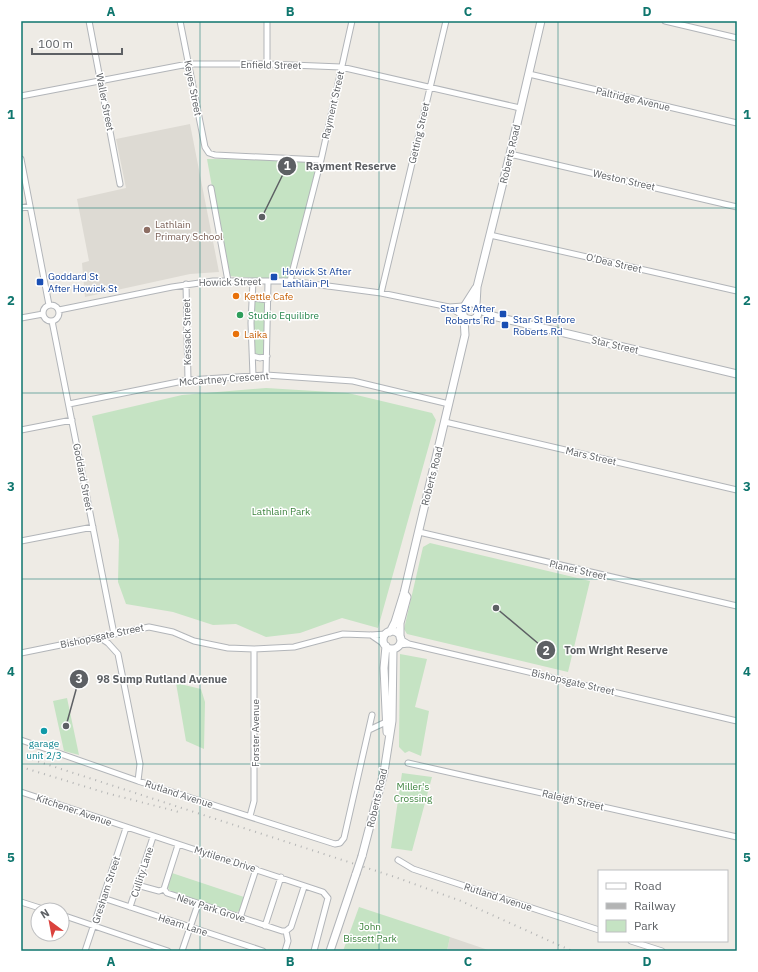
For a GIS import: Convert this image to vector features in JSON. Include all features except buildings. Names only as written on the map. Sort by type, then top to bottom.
[{"type":"main road","name":"Roberts Road","points":[[465,335],[476,318],[477,287],[541,21]]},
{"type":"main road","name":"Roberts Road","points":[[394,643],[384,637],[395,622],[404,593],[450,404],[465,335],[463,317],[466,304],[477,287]]},
{"type":"main road","name":"Star Street","points":[[466,304],[477,307],[493,316],[737,374]]},
{"type":"main road","name":"Star Street","points":[[463,317],[469,320],[493,316]]},
{"type":"main road","name":"Roberts Road","points":[[388,738],[384,668],[394,643],[407,597],[404,593]]},
{"type":"main road","points":[[388,633],[396,632],[394,643]]},
{"type":"main road","name":"Roberts Road","points":[[330,951],[378,803],[392,721],[394,643]]},
{"type":"street","name":"Waller Street","points":[[89,21],[120,184]]},
{"type":"street","name":"Keyes Street","points":[[180,21],[205,147],[209,153],[215,155],[321,160]]},
{"type":"street","points":[[267,21],[267,64]]},
{"type":"street","name":"Rayment Street","points":[[290,281],[321,160],[352,21]]},
{"type":"street","name":"Getting Street","points":[[381,293],[446,21]]},
{"type":"street","points":[[665,21],[737,38]]},
{"type":"street","name":"Enfield Street","points":[[21,96],[188,64],[267,64],[342,67],[520,108]]},
{"type":"street","name":"Paltridge Avenue","points":[[529,74],[737,123]]},
{"type":"street","name":"Weston Street","points":[[510,154],[737,207]]},
{"type":"street","points":[[21,159],[49,305]]},
{"type":"street","points":[[211,188],[228,281]]},
{"type":"street","points":[[21,208],[30,206]]},
{"type":"street","name":"O'Dea Street","points":[[490,235],[737,291]]},
{"type":"street","name":"Howick Street","points":[[59,310],[186,284],[209,281],[290,281],[381,293],[449,307],[466,304]]},
{"type":"street","points":[[253,281],[251,323],[253,376]]},
{"type":"street","points":[[266,375],[268,282]]},
{"type":"street","name":"Kessack Street","points":[[186,284],[188,380]]},
{"type":"street","points":[[253,298],[268,300]]},
{"type":"street","points":[[49,305],[57,306],[59,310],[58,317],[52,321],[45,318],[43,314],[45,307],[49,305]]},
{"type":"street","name":"Howick Street","points":[[449,307],[463,317]]},
{"type":"street","points":[[21,318],[43,314]]},
{"type":"street","name":"Goddard Street","points":[[52,321],[114,634]]},
{"type":"street","points":[[253,356],[260,358],[267,356]]},
{"type":"street","name":"McCartney Crescent","points":[[69,404],[188,380],[266,375],[353,381],[450,404]]},
{"type":"street","points":[[21,430],[72,420]]},
{"type":"street","name":"Mars Street","points":[[445,422],[737,490]]},
{"type":"street","points":[[21,541],[93,527]]},
{"type":"street","name":"Planet Street","points":[[419,532],[737,606]]},
{"type":"street","name":"Bishopsgate Street","points":[[21,653],[149,626],[173,632],[194,641],[228,648],[254,650],[294,647],[343,634],[371,635],[388,633]]},
{"type":"street","name":"Bishopsgate Street","points":[[371,635],[394,643],[410,644],[737,721]]},
{"type":"street","points":[[98,637],[108,642],[118,654],[140,764],[138,781]]},
{"type":"street","name":"Forster Avenue","points":[[250,816],[254,801],[254,650]]},
{"type":"street","points":[[369,730],[372,715]]},
{"type":"street","points":[[369,730],[386,722]]},
{"type":"street","name":"Rutland Avenue","points":[[21,740],[138,781],[334,844],[338,844],[344,838],[369,730]]},
{"type":"street","name":"Raleigh Street","points":[[408,763],[737,837]]},
{"type":"street","name":"Kitchener Avenue","points":[[21,792],[126,828]]},
{"type":"street","name":"Mytilene Drive","points":[[126,828],[281,877],[304,887],[323,892],[328,898],[314,951]]},
{"type":"street","name":"Gresham Street","points":[[85,951],[126,828]]},
{"type":"street","name":"Cullity Lane","points":[[130,907],[153,837]]},
{"type":"street","points":[[164,889],[178,844]]},
{"type":"street","name":"Rutland Avenue","points":[[398,860],[413,869],[598,930]]},
{"type":"street","points":[[240,918],[256,869]]},
{"type":"street","points":[[265,926],[281,877]]},
{"type":"street","name":"New Park Grove","points":[[137,884],[159,891],[164,889],[167,894],[265,926],[286,931]]},
{"type":"street","points":[[285,951],[288,941],[286,931],[291,927],[304,887]]},
{"type":"street","name":"Hearn Lane","points":[[103,898],[263,951]]},
{"type":"street","points":[[182,951],[198,904]]},
{"type":"street","points":[[70,918],[168,951]]},
{"type":"street","points":[[634,942],[662,951]]},
{"type":"shaded area","name":"Lathlain Primary School","points":[[190,124],[219,272],[190,274],[85,297],[82,263],[89,261],[77,199],[126,188],[116,139]]},
{"type":"shaded area","points":[[450,937],[491,951],[447,951]]},
{"type":"green space","points":[[207,159],[321,160],[290,281],[228,276]]},
{"type":"green space","points":[[253,298],[268,300],[267,356],[253,356]]},
{"type":"green space","name":"Lathlain Park","points":[[266,388],[348,393],[432,413],[436,420],[378,628],[342,618],[300,633],[266,637],[236,624],[213,625],[173,612],[126,604],[118,582],[119,540],[92,416],[182,395]]},
{"type":"green space","points":[[430,543],[590,581],[568,672],[407,634],[404,629],[423,547]]},
{"type":"green space","points":[[400,654],[427,659],[415,707],[429,711],[421,756],[409,751],[405,753],[399,747]]},
{"type":"green space","points":[[176,683],[201,689],[205,702],[204,749],[186,741]]},
{"type":"green space","points":[[67,698],[79,755],[64,751],[53,701]]},
{"type":"green space","name":"Miller's Crossing","points":[[402,773],[432,777],[412,851],[391,848]]},
{"type":"green space","points":[[172,873],[244,897],[239,911],[234,913],[170,891],[167,886]]},
{"type":"green space","name":"John Bissett Park","points":[[359,907],[450,937],[447,951],[343,951]]},
{"type":"railway","points":[[21,756],[395,877],[461,901],[572,951]]},
{"type":"railway","points":[[21,767],[106,793],[179,812]]},
{"type":"place","name":"Rayment Reserve","points":[[262,217]]},
{"type":"place","name":"Lathlain Primary School","points":[[147,230]]},
{"type":"place","name":"Howick St After Lathlain Pl","points":[[274,277]]},
{"type":"place","name":"Goddard St After Howick St","points":[[40,282]]},
{"type":"place","name":"Kettle Cafe","points":[[236,296]]},
{"type":"place","name":"Star St After Roberts Rd","points":[[503,314]]},
{"type":"place","name":"Studio Equilibre","points":[[240,315]]},
{"type":"place","name":"Star St Before Roberts Rd","points":[[505,325]]},
{"type":"place","name":"Laika","points":[[236,334]]},
{"type":"place","name":"Tom Wright Reserve","points":[[496,608]]},
{"type":"place","name":"98 Sump Rutland Avenue","points":[[66,726]]},
{"type":"place","name":"garage unit 2/3","points":[[44,731]]}]
